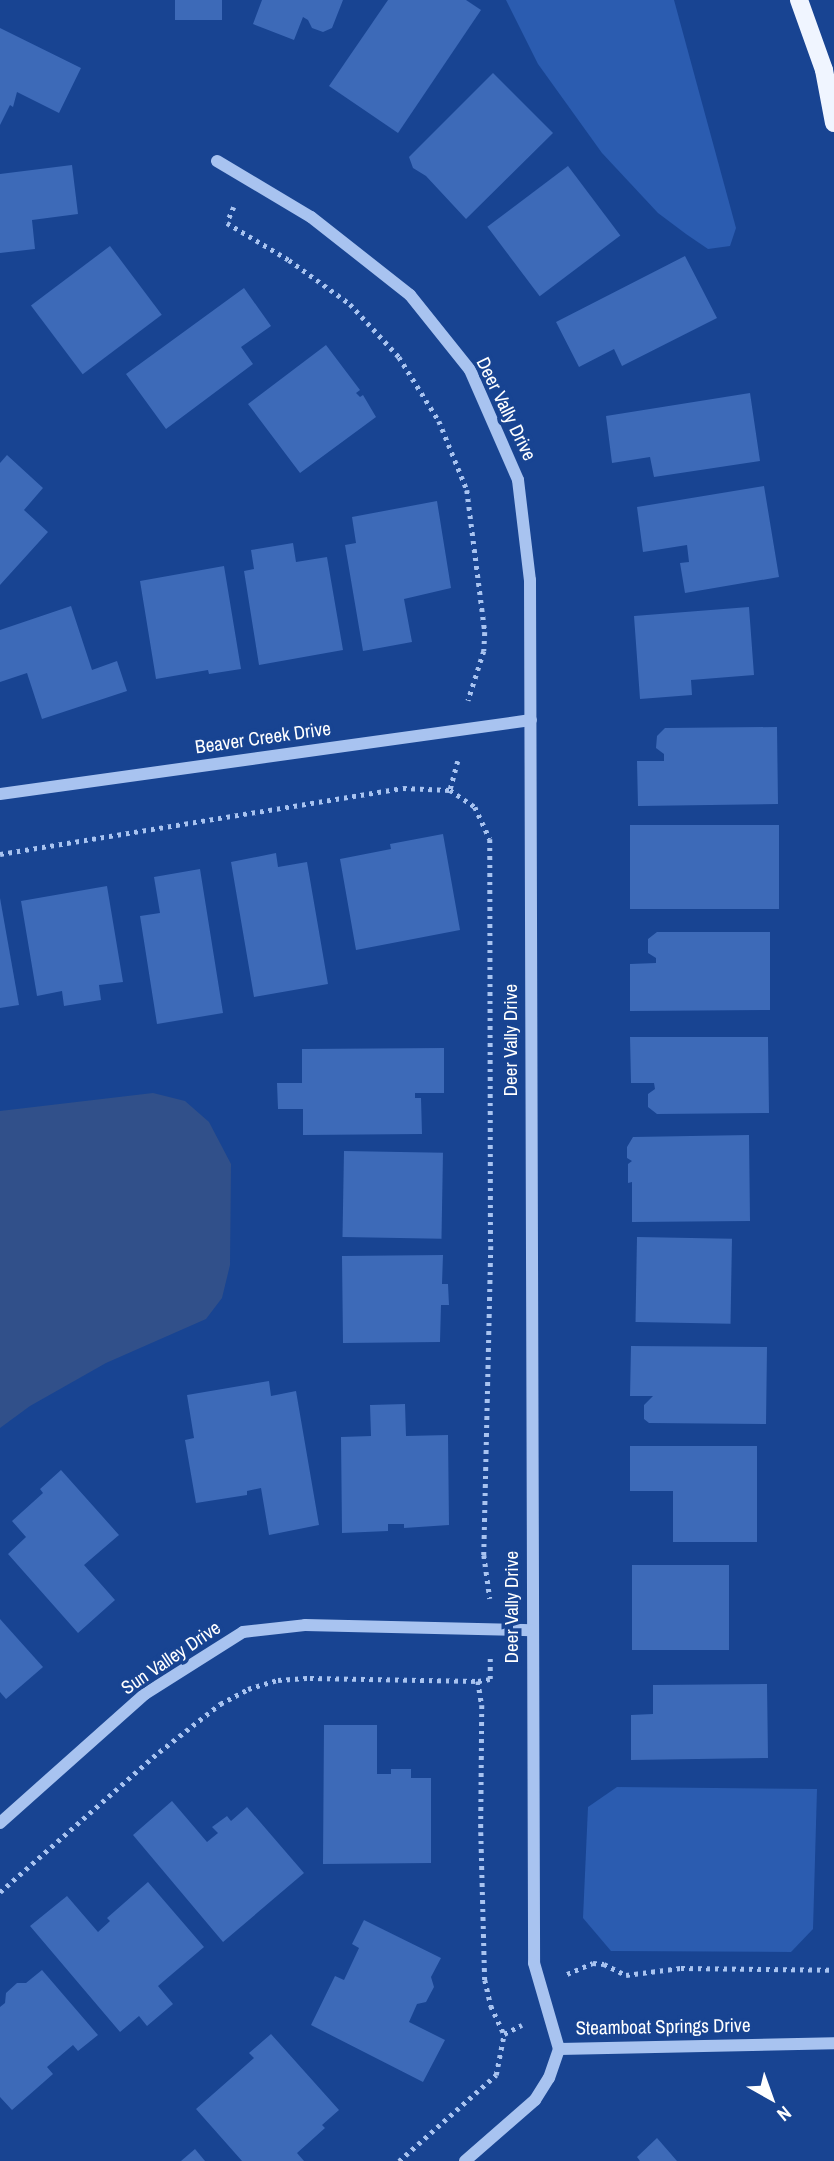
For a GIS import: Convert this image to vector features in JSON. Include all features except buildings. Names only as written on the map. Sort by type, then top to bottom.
[{"type":"main road","points":[[799,0],[824,70],[834,123]]},
{"type":"street","name":"Deer Vally Drive","points":[[217,161],[311,217],[410,295],[470,370],[518,480],[530,580],[534,1963],[559,2049]]},
{"type":"street","name":"Beaver Creek Drive","points":[[0,794],[531,720]]},
{"type":"street","name":"Sun Valley Drive","points":[[0,1823],[145,1695],[243,1632],[305,1625],[531,1630]]},
{"type":"street","name":"Steamboat Springs Drive","points":[[465,2161],[535,2100],[550,2078],[559,2049],[834,2043]]},
{"type":"path","points":[[247,179],[226,223],[289,260],[351,304],[399,357],[420,386],[456,457],[467,490],[474,524],[485,632],[484,651],[470,688],[450,790]]},
{"type":"path","points":[[0,854],[403,788],[450,790],[475,807],[490,839],[491,1246],[484,1555],[490,1592],[490,1679],[310,1678],[278,1680],[248,1689],[220,1704],[159,1752],[0,1892]]},
{"type":"path","points":[[478,1681],[482,1705],[481,1832],[485,1980],[491,2006],[504,2034]]},
{"type":"shaded area","points":[[506,0],[674,0],[736,228],[730,246],[708,249],[686,234],[658,213],[602,153],[538,64]]},
{"type":"shaded area","points":[[153,1093],[185,1101],[209,1122],[231,1164],[230,1265],[222,1298],[206,1319],[106,1363],[30,1406],[0,1428],[0,1111]]},
{"type":"shaded area","points":[[617,1787],[817,1789],[813,1929],[791,1952],[611,1951],[583,1918],[588,1807]]}]
